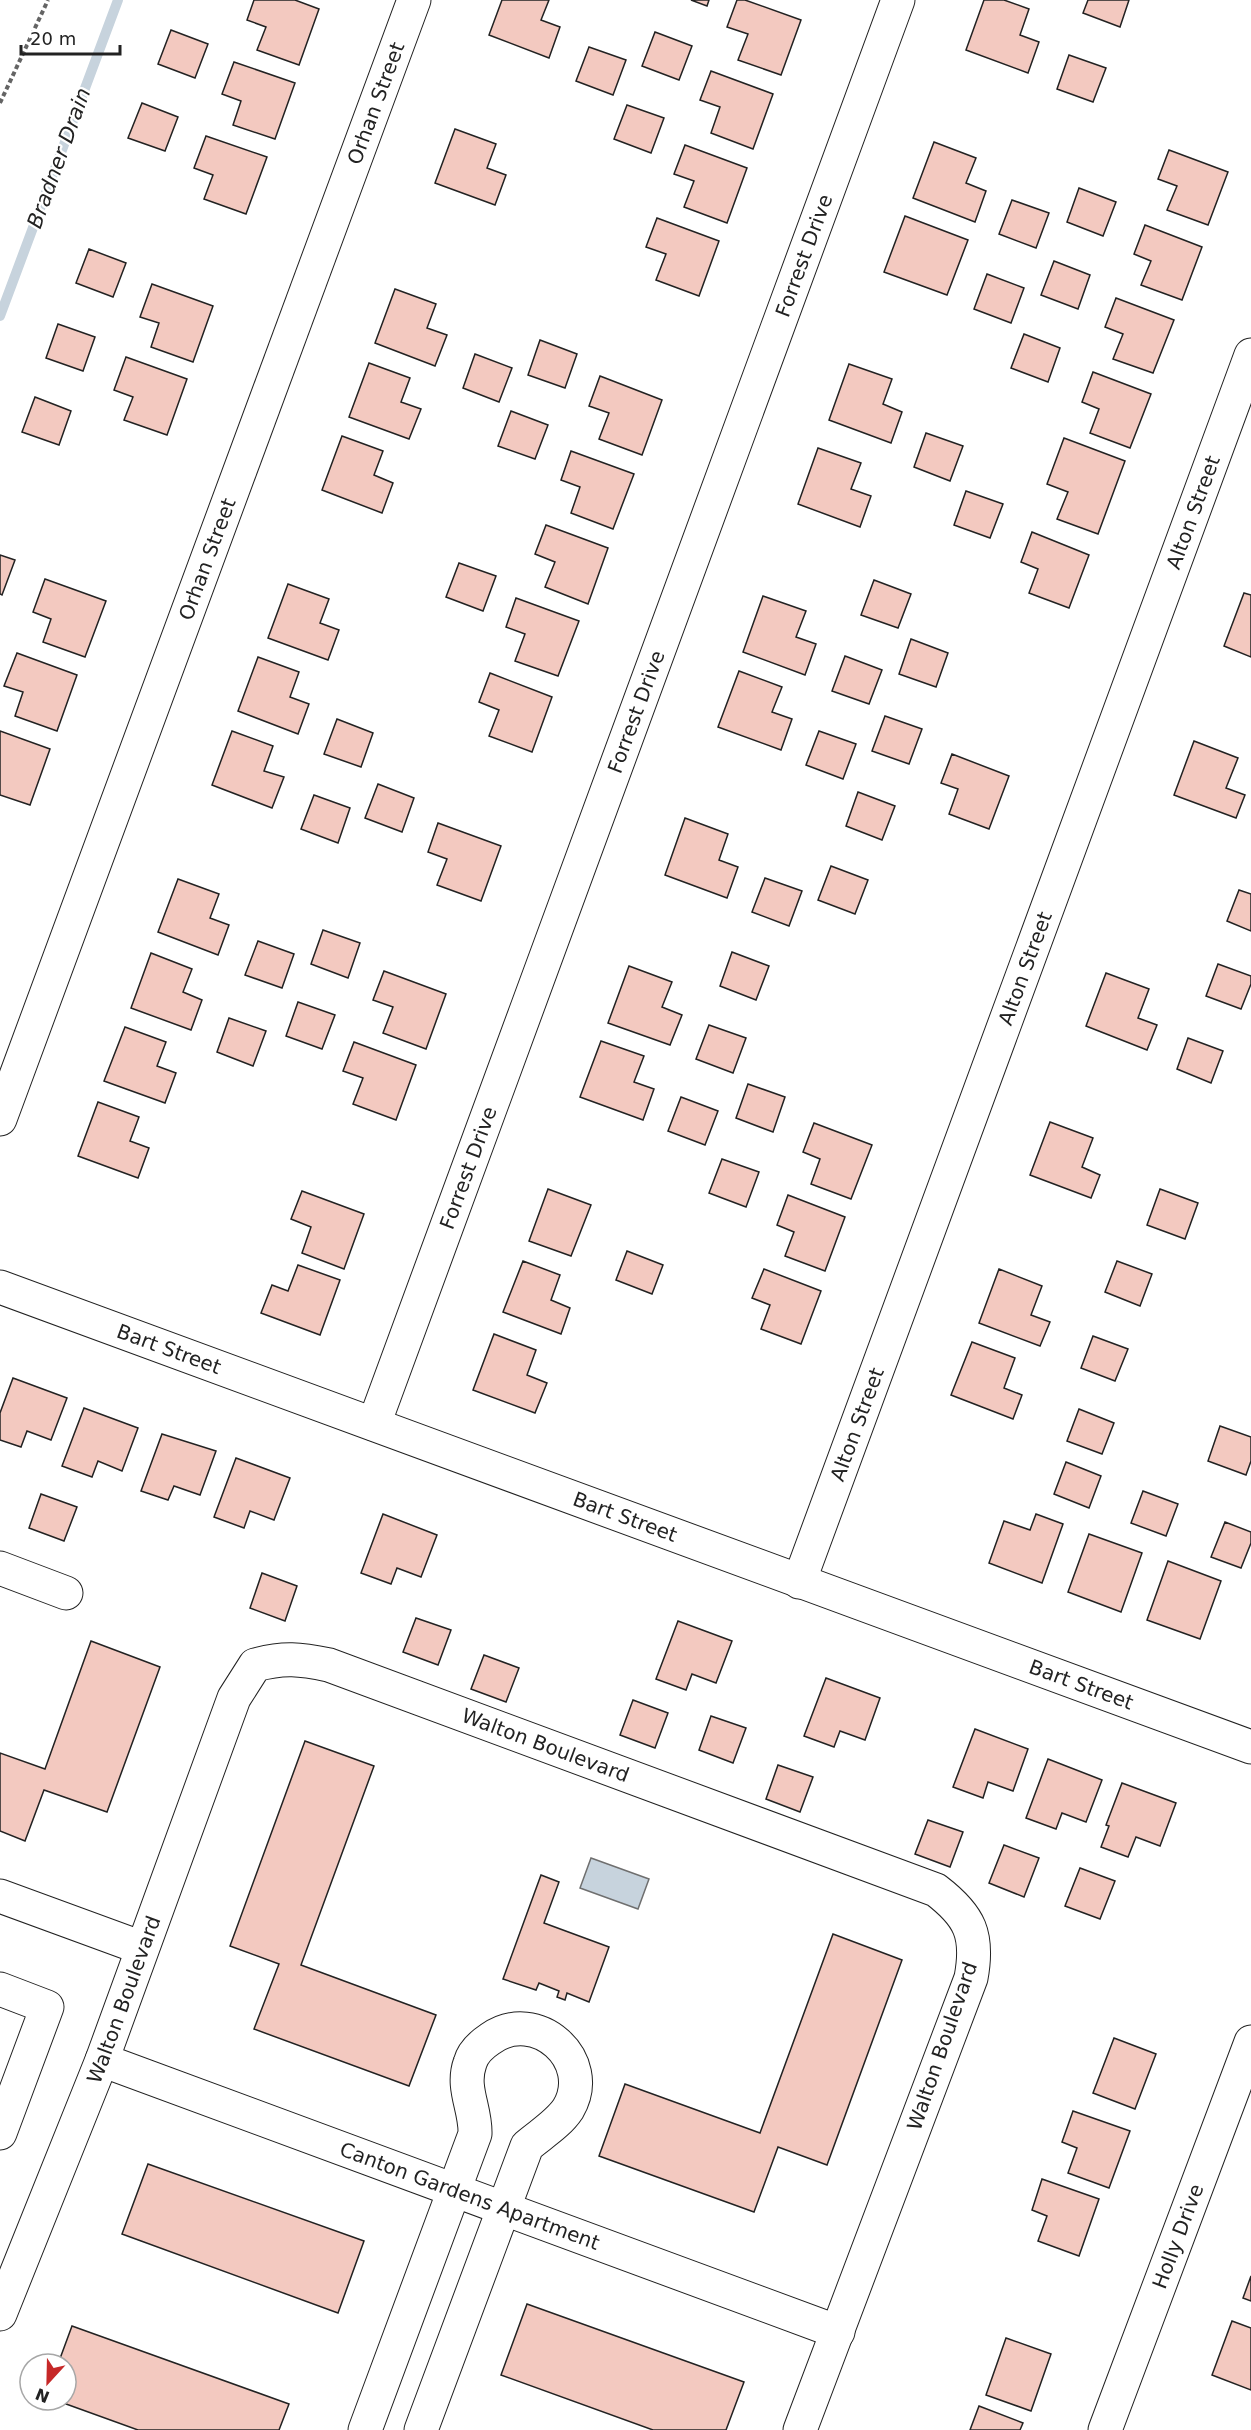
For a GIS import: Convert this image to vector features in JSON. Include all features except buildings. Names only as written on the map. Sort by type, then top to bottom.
[{"type":"street","name":"Orhan Street","points":[[0,1119],[414,0]]},
{"type":"street","name":"Forrest Drive","points":[[374,1425],[898,0]]},
{"type":"street","name":"Alton Street","points":[[799,1582],[1251,355]]},
{"type":"street","name":"Bart Street","points":[[0,1287],[1251,1747]]},
{"type":"street","points":[[0,1568],[66,1593]]},
{"type":"street","name":"Walton Boulevard","points":[[0,2314],[102,2060],[234,1698],[255,1665],[278,1659],[298,1659],[329,1665],[936,1890],[953,1903],[972,1931],[975,1959],[971,1978],[800,2430]]},
{"type":"street","points":[[0,1896],[142,1948]]},
{"type":"street","points":[[0,1989],[47,2007],[0,2133]]},
{"type":"street","points":[[365,2430],[475,2134],[476,2119],[466,2085],[470,2062],[480,2046],[499,2032],[522,2028],[540,2031],[556,2041],[568,2055],[575,2077],[573,2095],[568,2108],[560,2119],[527,2146],[425,2419],[380,2390]]},
{"type":"street","name":"Holly Drive","points":[[1105,2430],[1251,2042]]},
{"type":"street","name":"Canton Gardens Apartment","points":[[102,2060],[838,2332]]},
{"type":"path","points":[[0,103],[48,0]]},
{"type":"shaded area","points":[[591,1858],[649,1879],[638,1909],[580,1888]]},
{"type":"waterway","name":"Bradner Drain","points":[[0,316],[118,0]]}]
